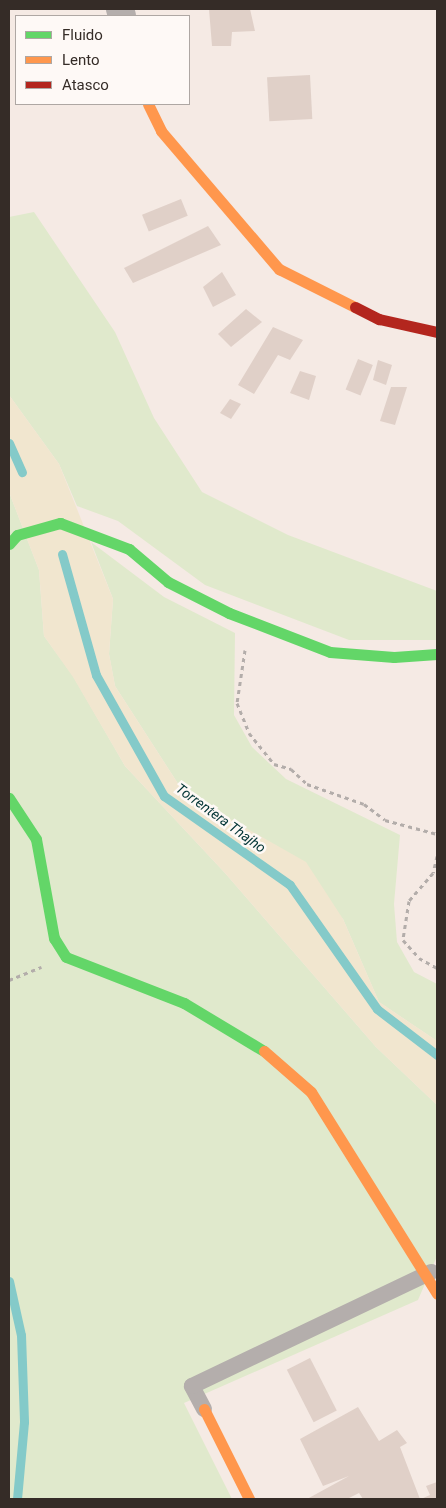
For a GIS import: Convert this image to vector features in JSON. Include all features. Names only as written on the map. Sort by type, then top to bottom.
[{"type":"street","points":[[148,105],[161,131],[279,269],[379,319],[437,332]]},
{"type":"street","points":[[9,544],[17,535],[60,523],[91,532],[129,549],[168,582],[246,619],[330,652],[394,657],[437,654]]},
{"type":"street","points":[[9,798],[36,839],[54,938],[66,958],[184,1003],[254,1043],[311,1092],[377,1202],[432,1271],[437,1294]]},
{"type":"street","points":[[204,1409],[249,1499]]},
{"type":"lane","points":[[204,1409],[192,1386],[432,1271]]},
{"type":"path","points":[[246,619],[243,680],[237,703],[249,733],[274,764],[291,770],[307,784],[364,804],[385,820],[437,834]]},
{"type":"path","points":[[437,856],[433,873],[409,900],[403,940],[419,958],[437,968]]},
{"type":"green space","points":[[34,212],[115,332],[154,418],[202,492],[288,535],[437,591],[437,640],[349,640],[205,585],[118,521],[77,506],[59,464],[9,395],[9,217]]},
{"type":"green space","points":[[9,492],[39,570],[44,636],[73,676],[125,766],[225,873],[376,1047],[437,1105],[437,1256],[418,1300],[184,1403],[232,1499],[9,1499]]},
{"type":"green space","points":[[91,542],[164,597],[235,633],[234,715],[252,747],[286,779],[400,835],[394,904],[397,942],[414,972],[437,984],[437,1041],[379,1002],[343,919],[240,828],[184,793],[115,686],[109,654],[113,599]]},
{"type":"sand","points":[[9,395],[59,464],[113,599],[109,654],[115,686],[184,793],[306,862],[343,919],[379,1002],[437,1041],[437,1105],[376,1047],[225,873],[125,766],[73,677],[44,636],[39,570],[9,492]]},
{"type":"building","points":[[209,9],[250,9],[255,31],[232,32],[231,46],[212,46]]},
{"type":"building","points":[[310,75],[312,119],[269,121],[267,77]]},
{"type":"building","points":[[181,199],[188,216],[149,231],[142,215]]},
{"type":"building","points":[[208,226],[221,245],[133,283],[124,268]]},
{"type":"building","points":[[222,272],[236,295],[213,307],[203,287]]},
{"type":"building","points":[[246,309],[262,322],[231,347],[218,334]]},
{"type":"building","points":[[273,327],[303,340],[290,360],[278,355],[254,394],[238,385]]},
{"type":"building","points":[[358,359],[373,365],[360,396],[346,390]]},
{"type":"building","points":[[378,360],[392,365],[386,385],[373,380]]},
{"type":"building","points":[[300,371],[316,376],[309,400],[290,393]]},
{"type":"building","points":[[391,387],[407,387],[395,425],[380,421]]},
{"type":"building","points":[[230,399],[241,404],[231,419],[220,413]]},
{"type":"building","points":[[310,1358],[337,1411],[314,1422],[287,1370]]},
{"type":"building","points":[[358,1407],[379,1441],[397,1430],[407,1443],[400,1447],[420,1499],[363,1499],[359,1493],[347,1499],[307,1499],[349,1476],[323,1486],[300,1439]]},
{"type":"building","points":[[437,1482],[437,1499],[421,1499],[430,1495],[426,1486]]},
{"type":"waterway","name":"Torrentera Thajho","points":[[9,443],[22,472]]},
{"type":"waterway","name":"Torrentera Thajho","points":[[62,554],[96,675],[164,796],[290,885],[377,1009],[437,1055]]},
{"type":"waterway","points":[[9,1281],[21,1335],[24,1422],[17,1499]]},
{"type":"traffic: fast","points":[[9,544],[17,535],[60,523],[129,549],[168,582],[229,613],[330,652],[394,657],[437,654]]},
{"type":"traffic: fast","points":[[9,798],[36,839],[54,938],[66,957],[184,1003],[264,1051]]},
{"type":"traffic: slow","points":[[148,105],[161,131],[279,269],[355,307]]},
{"type":"traffic: slow","points":[[264,1051],[311,1092],[437,1294]]},
{"type":"traffic: slow","points":[[204,1409],[249,1499]]},
{"type":"traffic: jam","points":[[355,307],[379,319],[437,332]]}]
